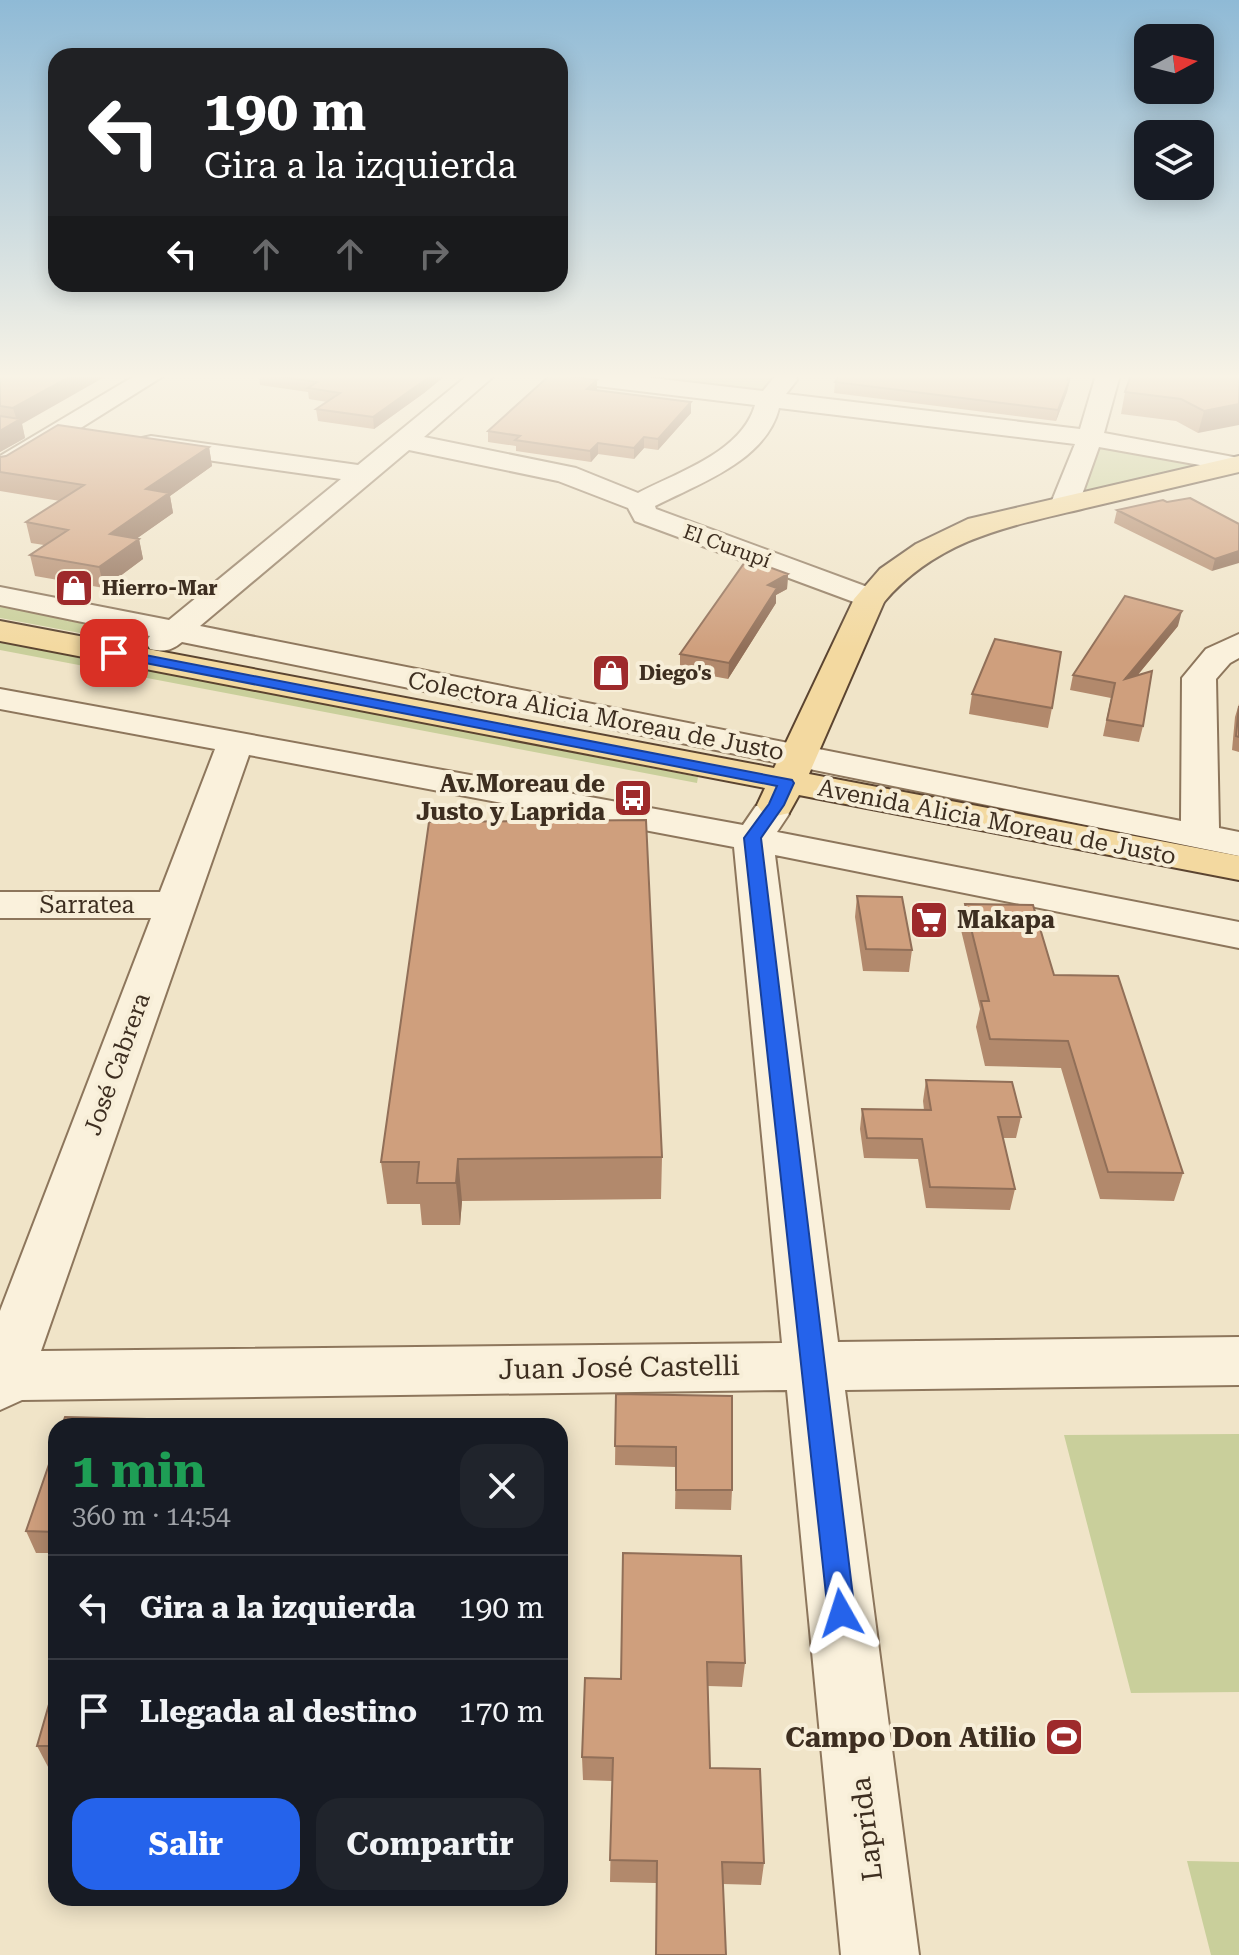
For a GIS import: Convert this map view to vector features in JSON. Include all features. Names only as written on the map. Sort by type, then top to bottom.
[{"type":"main road","points":[[778,796],[870,599],[891,575],[926,550],[978,525],[1231,466]]},
{"type":"main road","name":"Avenida Alicia Moreau de Justo","points":[[0,631],[1239,894]]},
{"type":"main road","name":"Avenida Alicia Moreau de Justo","points":[[0,658],[778,796],[1239,868]]},
{"type":"street","points":[[308,466],[362,474]]},
{"type":"street","points":[[142,659],[372,466]]},
{"type":"street","name":"El Curupí","points":[[528,466],[566,474],[639,503],[645,515],[870,599]]},
{"type":"street","points":[[639,503],[711,466]]},
{"type":"street","points":[[1065,503],[1079,466]]},
{"type":"street","name":"Colectora Alicia Moreau de Justo","points":[[0,596],[177,630],[778,796],[1239,935]]},
{"type":"street","points":[[1200,836],[1199,678],[1218,656],[1239,644]]},
{"type":"street","name":"Colectora Alicia Moreau de Justo","points":[[0,699],[236,742],[1200,836],[1239,844]]},
{"type":"street","name":"José Cabrera","points":[[1,1379],[236,742]]},
{"type":"street","name":"Laprida","points":[[778,796],[813,1364],[880,1955]]},
{"type":"street","name":"Sarratea","points":[[0,905],[175,905]]},
{"type":"street","name":"Juan José Castelli","points":[[1,1379],[813,1364],[1239,1361]]},
{"type":"green space","points":[[1080,466],[1216,468],[1073,498]]},
{"type":"green space","points":[[0,605],[137,636],[128,642],[0,618]]},
{"type":"green space","points":[[0,641],[698,777],[697,783],[0,650]]},
{"type":"green space","points":[[1239,1434],[1239,1692],[1131,1693],[1064,1435]]},
{"type":"green space","points":[[1187,1861],[1239,1862],[1239,1955],[1211,1955]]},
{"type":"building","points":[[0,466],[180,466],[146,489],[169,493],[110,534],[139,539],[99,567],[30,555],[68,530],[26,522],[84,485],[0,472]]},
{"type":"building","points":[[1190,498],[1239,524],[1239,551],[1215,559],[1117,510],[1163,500]]},
{"type":"building","points":[[747,559],[788,574],[768,585],[777,588],[729,663],[680,654]]},
{"type":"building","points":[[1125,596],[1182,611],[1125,679],[1152,671],[1143,726],[1107,720],[1115,683],[1073,675]]},
{"type":"building","points":[[995,639],[1061,652],[1052,708],[972,694]]},
{"type":"building","points":[[1239,706],[1239,737],[1236,736]]},
{"type":"building","points":[[646,820],[662,1157],[458,1159],[456,1183],[417,1183],[419,1162],[381,1162],[429,822]]},
{"type":"building","points":[[857,896],[902,897],[912,950],[866,949]]},
{"type":"building","points":[[965,904],[1033,905],[1054,975],[1118,976],[1183,1173],[1108,1172],[1068,1041],[990,1039],[981,1001],[989,1001]]},
{"type":"building","points":[[926,1080],[1012,1082],[1021,1117],[998,1117],[1015,1189],[930,1187],[922,1139],[867,1138],[862,1109],[931,1110]]},
{"type":"building","points":[[616,1394],[732,1396],[732,1490],[676,1490],[676,1447],[615,1446]]},
{"type":"building","points":[[48,1467],[48,1532],[26,1531]]},
{"type":"building","points":[[623,1553],[741,1556],[745,1663],[707,1662],[710,1768],[760,1769],[764,1863],[722,1862],[726,1955],[656,1955],[657,1861],[610,1860],[613,1758],[582,1757],[585,1678],[621,1679]]},
{"type":"building","points":[[48,1708],[48,1746],[37,1746]]},
{"type":"place","name":"Hierro-Mar","points":[[74,588]]},
{"type":"place","name":"Diego's","points":[[611,673]]},
{"type":"place","name":"Av.Moreau de Justo y Laprida","points":[[633,798]]},
{"type":"place","name":"Makapa","points":[[929,920]]},
{"type":"place","name":"Campo Don Atilio","points":[[1064,1737]]},
{"type":"route","points":[[114,653],[786,783],[776,805],[753,838],[841,1613]]}]
